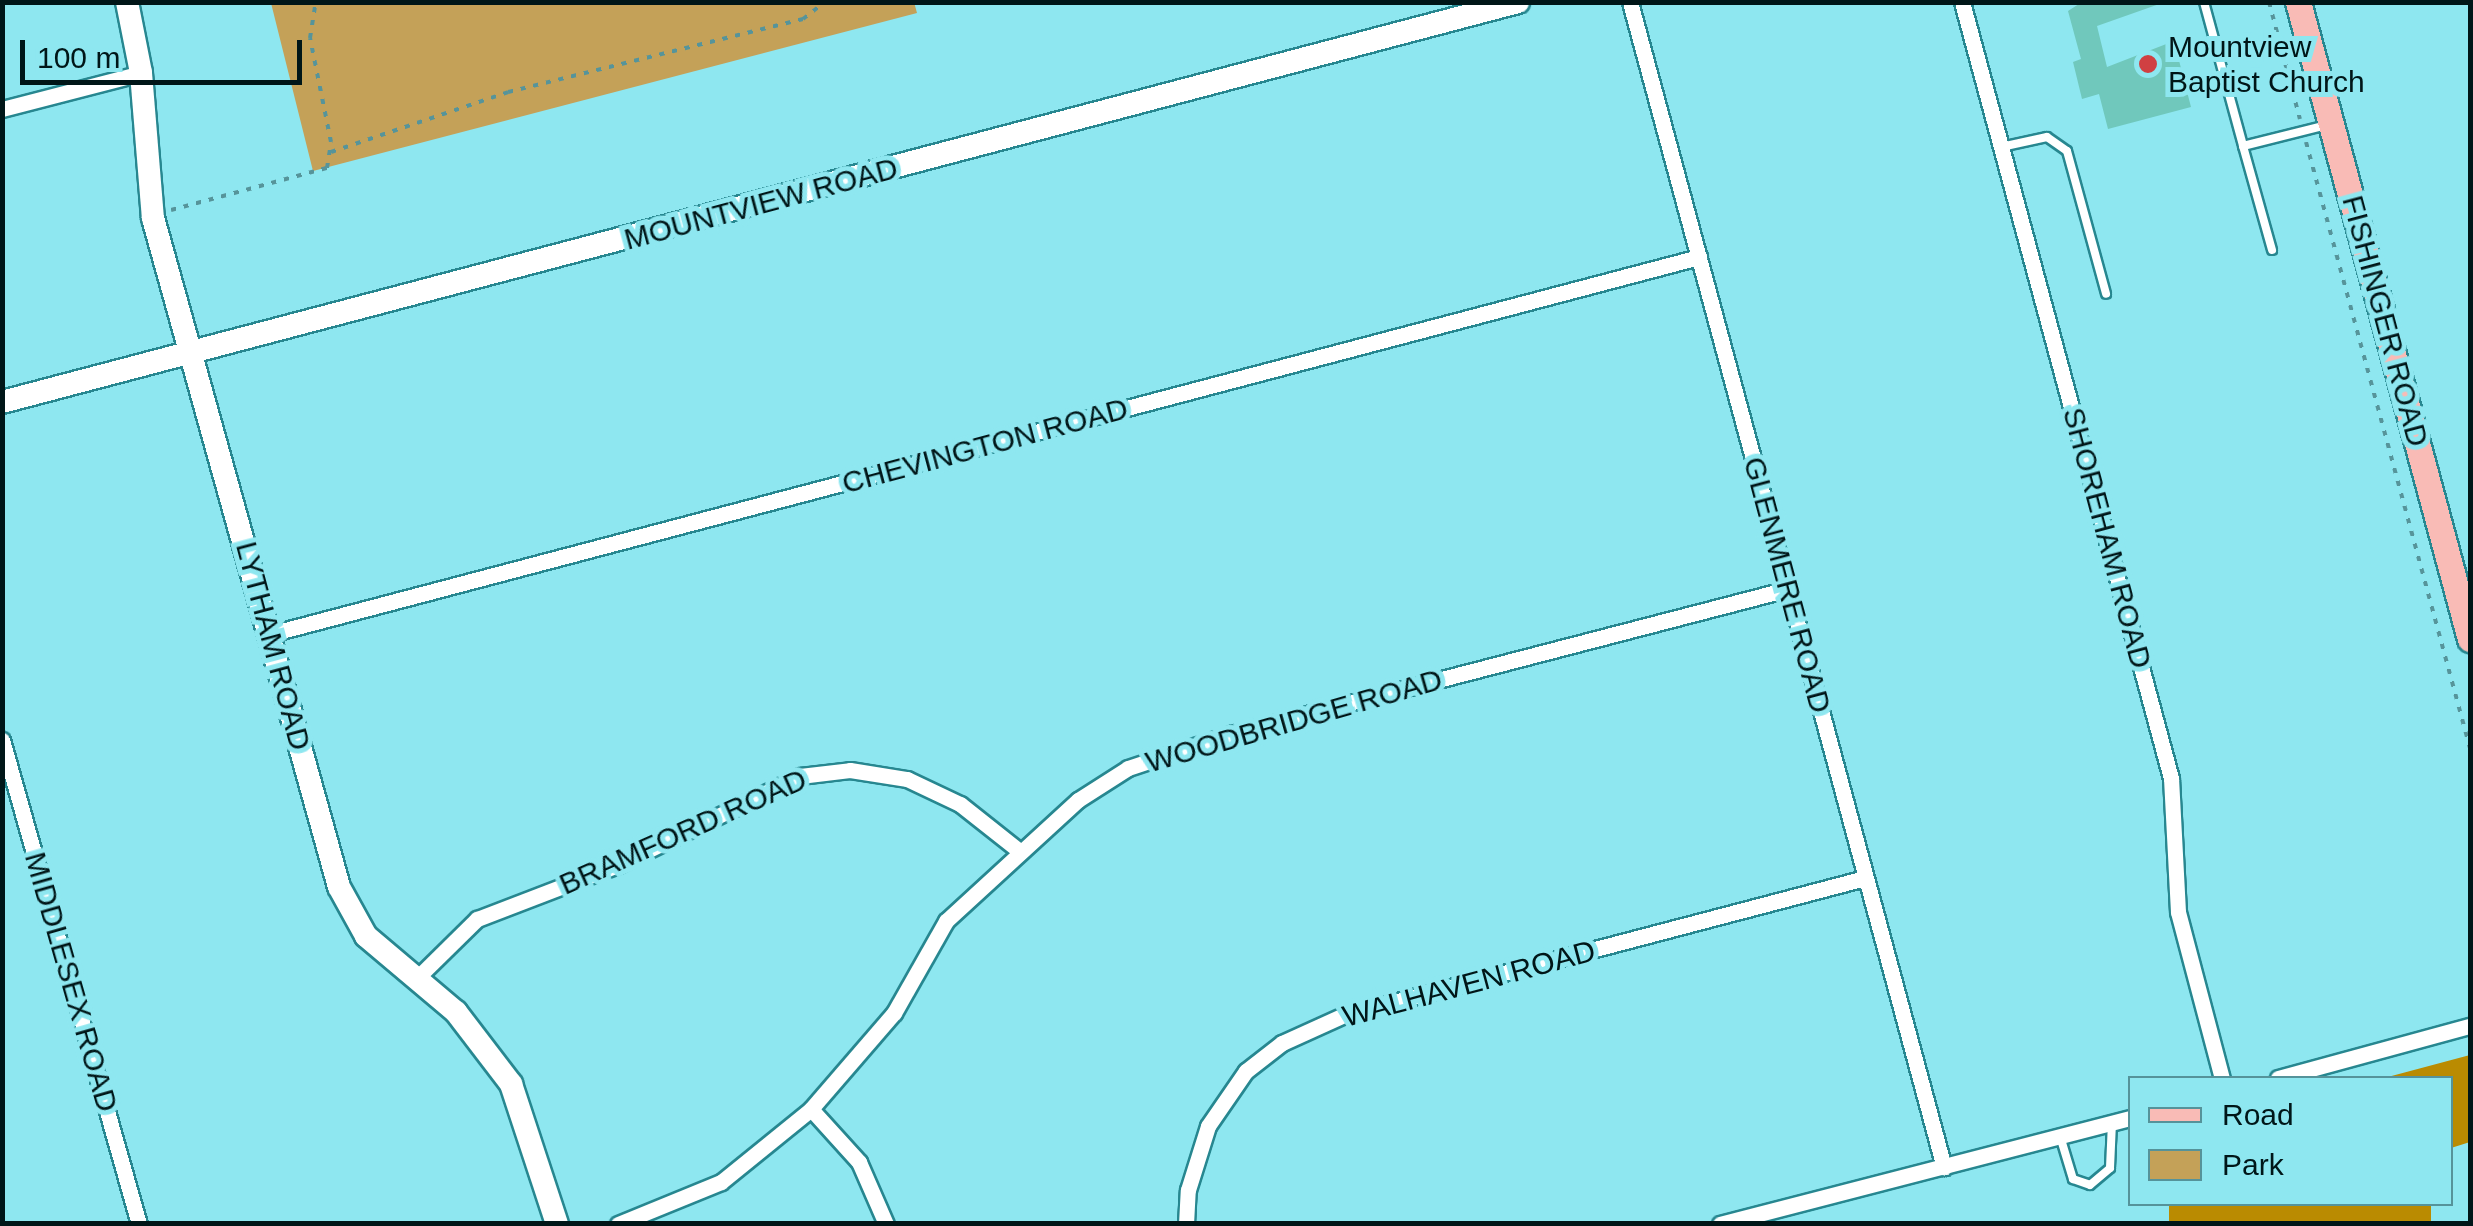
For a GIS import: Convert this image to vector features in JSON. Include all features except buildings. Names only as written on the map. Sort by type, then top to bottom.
[{"type":"main road","name":"FISHINGER ROAD","points":[[2298,2],[2470,639]]},
{"type":"street","name":"LYTHAM ROAD","points":[[127,2],[141,73],[150,203],[350,916],[476,1034],[511,1084],[557,1224]]},
{"type":"street","name":"MOUNTVIEW ROAD","points":[[2,402],[1518,2]]},
{"type":"street","name":"GLENMERE ROAD","points":[[1630,2],[1944,1167]]},
{"type":"street","name":"SHOREHAM ROAD","points":[[1962,2],[2172,778],[2178,912],[2221,1076]]},
{"type":"street","points":[[2,110],[141,73]]},
{"type":"street","name":"CHEVINGTON ROAD","points":[[270,634],[1699,257]]},
{"type":"street","name":"WOODBRIDGE ROAD","points":[[618,1224],[721,1182],[811,1109],[894,1012],[946,921],[1018,850],[1094,789],[1178,749],[1788,589]]},
{"type":"street","name":"MIDDLESEX ROAD","points":[[2,740],[138,1224]]},
{"type":"street","name":"BRAMFORD ROAD","points":[[416,979],[477,919],[618,864],[800,776],[850,770],[908,779],[960,804],[1018,850]]},
{"type":"street","name":"WALHAVEN ROAD","points":[[1186,1224],[1188,1190],[1208,1126],[1246,1071],[1282,1044],[1344,1015],[1865,878]]},
{"type":"street","points":[[2285,1076],[2470,1026]]},
{"type":"street","points":[[811,1109],[859,1162],[886,1224]]},
{"type":"street","points":[[1720,1224],[2128,1118]]},
{"type":"lane","points":[[2204,2],[2272,250]]},
{"type":"lane","points":[[2243,146],[2331,124]]},
{"type":"lane","points":[[2001,147],[2047,137],[2067,151],[2106,294]]},
{"type":"lane","points":[[2060,1136],[2074,1179],[2090,1185],[2110,1168],[2112,1122]]},
{"type":"path","points":[[168,211],[328,168],[331,152],[310,38],[316,2]]},
{"type":"path","points":[[331,152],[508,92],[803,20],[825,2]]},
{"type":"path","points":[[2269,2],[2470,748]]},
{"type":"green space","points":[[914,2],[917,13],[313,171],[271,3]]},
{"type":"shaded area","points":[[2470,1055],[2470,1142],[2453,1147],[2453,1076],[2391,1076]]},
{"type":"shaded area","points":[[2169,1206],[2431,1206],[2431,1223],[2169,1223]]},
{"type":"place","name":"Mountview Baptist Church","points":[[2148,64]]}]
